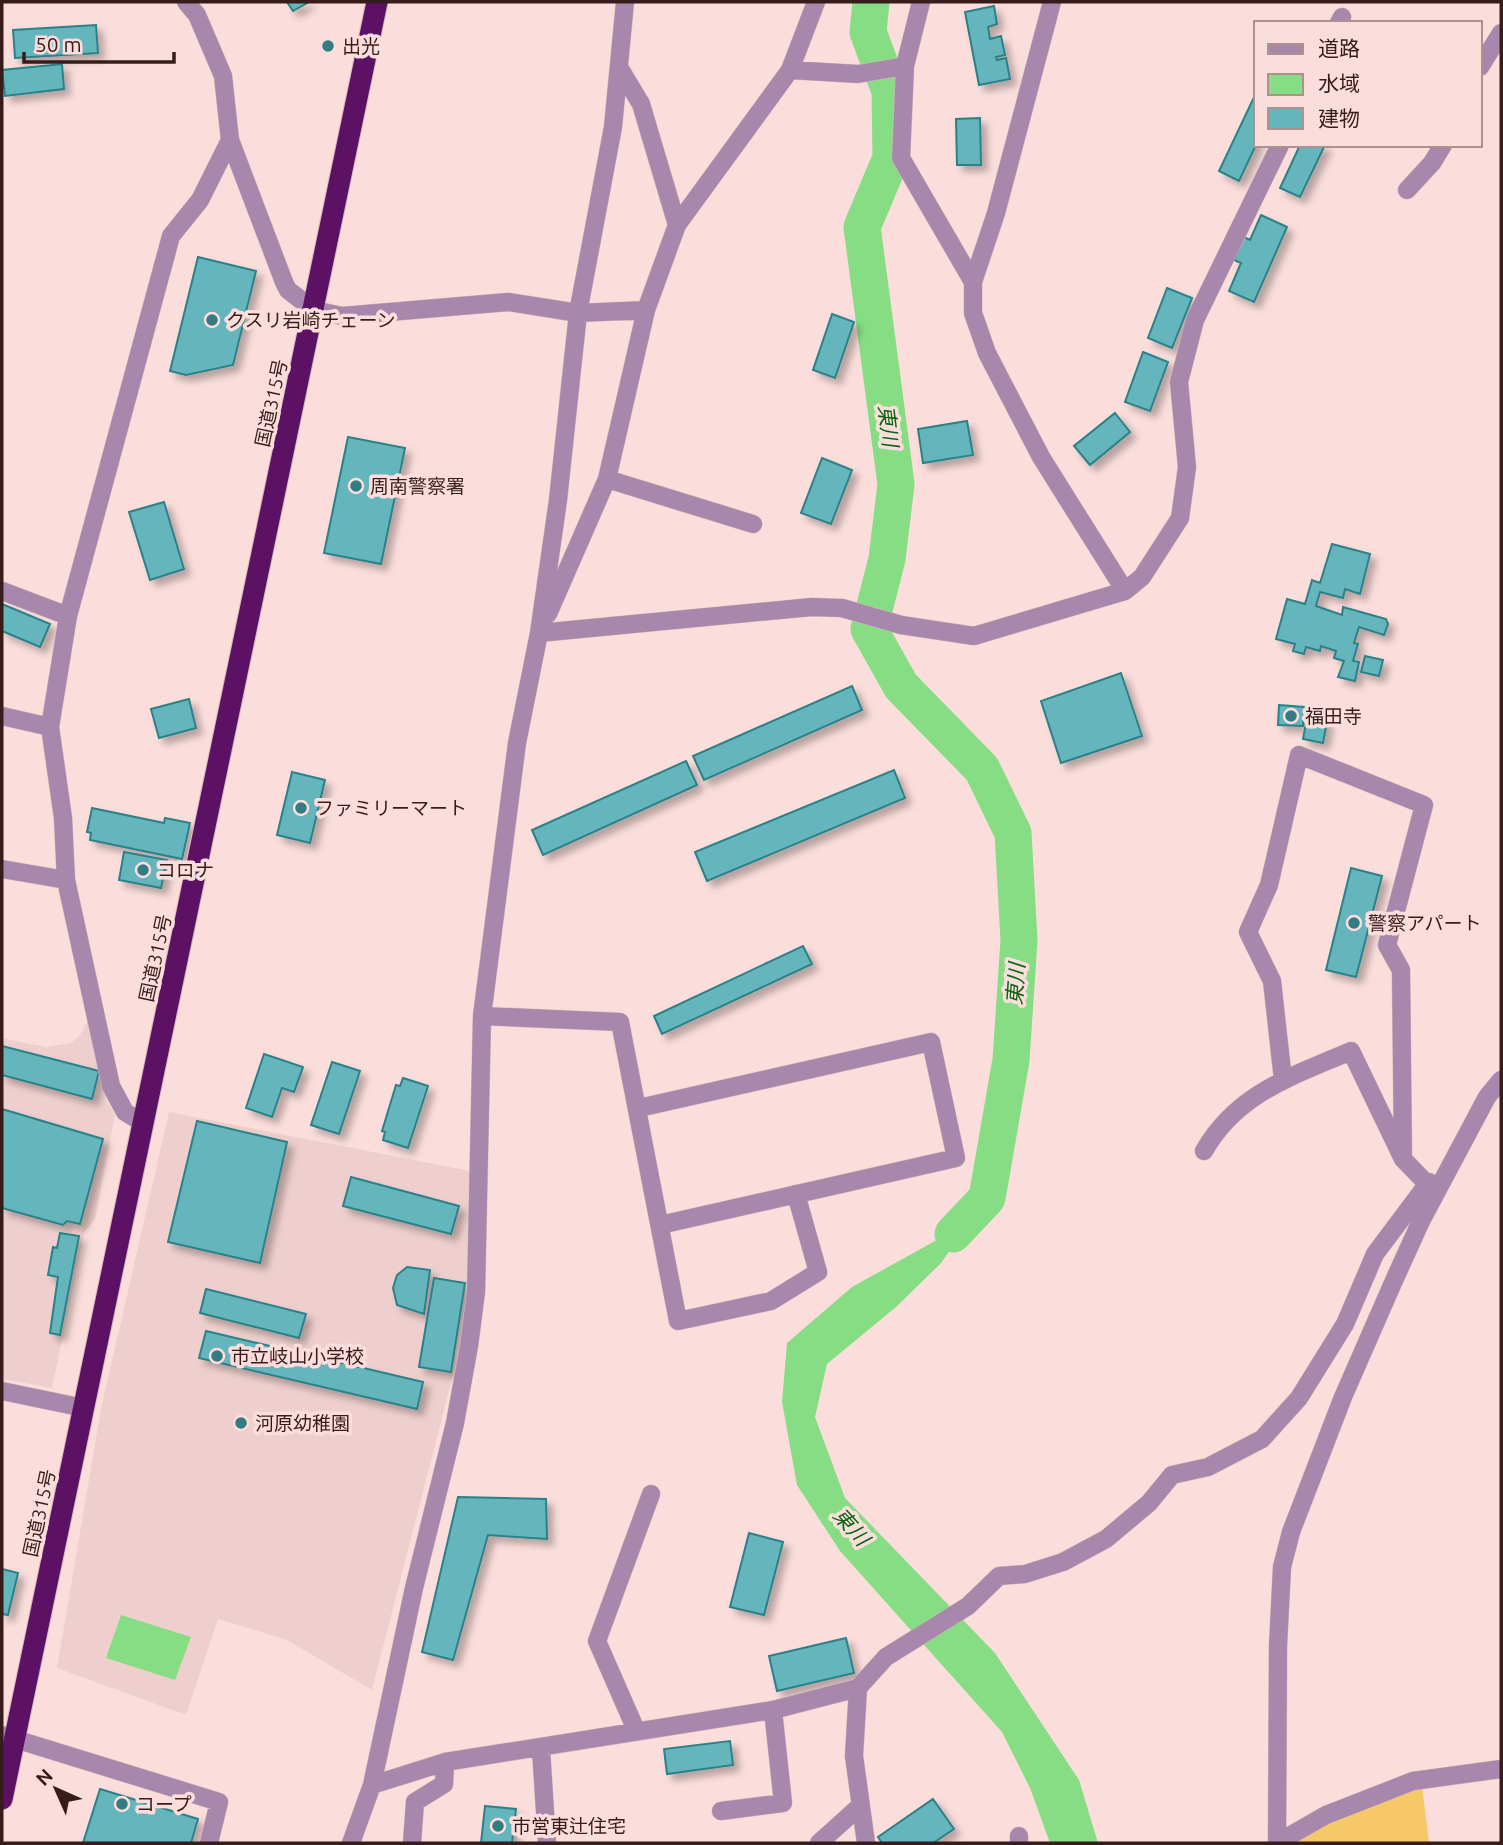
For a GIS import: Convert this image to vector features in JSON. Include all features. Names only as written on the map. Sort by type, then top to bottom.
[{"type":"highway","name":"国道315号","points":[[2,1799],[8,1738],[84,1408],[377,2]]},
{"type":"street","points":[[186,2],[197,15],[223,76],[230,141],[284,282],[288,290],[314,310],[342,316],[508,302],[578,313],[646,310]]},
{"type":"street","points":[[351,1843],[372,1785],[414,1588],[455,1423],[469,1346],[475,1292],[482,1016],[517,743],[539,633],[558,500],[578,313],[613,127],[625,2]]},
{"type":"street","points":[[539,633],[607,480],[646,310],[677,225],[790,70],[816,2]]},
{"type":"street","points":[[920,2],[898,67],[901,158],[973,282]]},
{"type":"street","points":[[1052,2],[996,212],[973,282],[973,313],[987,353],[1041,457],[1125,591]]},
{"type":"street","points":[[1482,64],[1501,33]]},
{"type":"street","points":[[790,70],[858,74],[898,67]]},
{"type":"street","points":[[620,69],[641,104],[677,225]]},
{"type":"street","points":[[144,1123],[125,1112],[111,1086],[66,880],[63,818],[50,727],[68,616],[171,236],[200,200],[230,141]]},
{"type":"street","points":[[539,633],[812,607],[842,608],[901,625],[974,636],[1125,591],[1142,577],[1180,519],[1187,467],[1179,382],[1195,320],[1279,147]]},
{"type":"street","points":[[1406,190],[1432,163],[1442,147]]},
{"type":"street","points":[[607,480],[753,524]]},
{"type":"street","points":[[2,591],[68,616]]},
{"type":"street","points":[[2,716],[50,727]]},
{"type":"street","points":[[1283,1080],[1272,981],[1248,932],[1269,885],[1299,755],[1424,805],[1387,945],[1401,970],[1403,1159]]},
{"type":"street","points":[[2,869],[66,880]]},
{"type":"street","points":[[482,1016],[620,1022],[639,1108],[678,1321],[771,1301],[818,1272],[796,1194]]},
{"type":"street","points":[[639,1108],[931,1042],[956,1158],[660,1225]]},
{"type":"street","points":[[1204,1151],[1218,1127],[1246,1102],[1283,1080],[1351,1051],[1403,1159],[1432,1188]]},
{"type":"street","points":[[1277,1843],[1282,1567],[1291,1532],[1343,1397],[1432,1188],[1487,1097],[1501,1080]]},
{"type":"street","points":[[372,1785],[445,1762],[541,1749],[636,1730],[773,1710],[858,1688],[886,1657],[968,1606],[999,1576],[1025,1574],[1063,1562],[1106,1539],[1149,1503],[1172,1475],[1208,1467],[1262,1439],[1299,1398],[1345,1324],[1375,1254],[1432,1188]]},
{"type":"street","points":[[2,1391],[84,1408]]},
{"type":"street","points":[[636,1730],[597,1641],[651,1494]]},
{"type":"street","points":[[858,1688],[854,1756],[866,1843]]},
{"type":"street","points":[[721,1811],[783,1803],[773,1710]]},
{"type":"street","points":[[8,1738],[219,1802],[209,1843]]},
{"type":"street","points":[[541,1749],[547,1843]]},
{"type":"street","points":[[412,1843],[415,1802],[444,1784],[445,1762]]},
{"type":"street","points":[[1277,1843],[1326,1815],[1413,1781],[1501,1769]]},
{"type":"street","points":[[819,1843],[860,1806]]},
{"type":"shaded area","points":[[94,1008],[106,1099],[115,1115],[95,1219],[84,1233],[52,1388],[2,1379],[2,1038],[46,1047],[71,1043],[80,1035]]},
{"type":"shaded area","points":[[169,1112],[470,1171],[467,1292],[451,1383],[372,1690],[287,1640],[218,1619],[186,1715],[57,1668],[101,1409]]},
{"type":"shaded area","points":[[1422,1785],[1429,1843],[1287,1843],[1325,1819]]},
{"type":"water","points":[[987,1198],[941,1263],[896,1307],[827,1364],[815,1417],[845,1498],[995,1653],[1079,1780],[1098,1843],[1050,1843],[1030,1788],[1002,1732],[840,1551],[797,1485],[782,1402],[787,1343],[852,1287],[944,1236]]},
{"type":"water","points":[[121,1615],[191,1637],[175,1680],[106,1658]]},
{"type":"building","points":[[287,2],[309,2],[293,11]]},
{"type":"building","points":[[994,6],[997,24],[988,27],[990,39],[1001,36],[1005,55],[996,57],[997,60],[1006,58],[1010,79],[979,85],[965,12]]},
{"type":"building","points":[[96,25],[98,53],[15,58],[13,30]]},
{"type":"building","points":[[62,64],[64,89],[5,96],[2,70]]},
{"type":"building","points":[[1254,97],[1255,147],[1239,181],[1219,171]]},
{"type":"building","points":[[980,118],[981,165],[957,165],[956,119]]},
{"type":"building","points":[[1299,147],[1324,147],[1300,197],[1280,188]]},
{"type":"building","points":[[1261,215],[1287,227],[1254,302],[1229,291],[1241,263],[1234,260],[1244,237],[1250,240]]},
{"type":"building","points":[[198,257],[256,271],[233,365],[186,375],[170,371]]},
{"type":"building","points":[[1167,288],[1192,298],[1172,348],[1148,338]]},
{"type":"building","points":[[832,314],[854,322],[835,378],[813,370]]},
{"type":"building","points":[[1143,352],[1168,362],[1150,411],[1125,402]]},
{"type":"building","points":[[1115,413],[1130,432],[1090,465],[1074,446]]},
{"type":"building","points":[[967,421],[973,455],[923,463],[918,429]]},
{"type":"building","points":[[348,437],[405,448],[381,564],[324,553]]},
{"type":"building","points":[[822,458],[852,470],[831,524],[801,513]]},
{"type":"building","points":[[164,502],[184,569],[150,580],[129,512]]},
{"type":"building","points":[[1332,544],[1370,554],[1360,594],[1345,589],[1343,598],[1320,592],[1316,606],[1342,615],[1343,607],[1386,619],[1388,624],[1384,635],[1359,627],[1354,643],[1358,644],[1353,661],[1359,662],[1355,681],[1338,677],[1344,661],[1334,658],[1336,651],[1321,646],[1320,651],[1306,647],[1304,654],[1293,651],[1295,644],[1276,639],[1287,599],[1305,604],[1312,580],[1320,583]]},
{"type":"building","points":[[2,604],[50,624],[40,647],[2,631]]},
{"type":"building","points":[[1365,656],[1383,660],[1379,676],[1361,672]]},
{"type":"building","points":[[1121,673],[1142,736],[1061,763],[1041,701]]},
{"type":"building","points":[[852,686],[862,710],[704,780],[693,756]]},
{"type":"building","points":[[189,699],[196,728],[159,738],[151,709]]},
{"type":"building","points":[[1279,705],[1304,707],[1303,726],[1278,725]]},
{"type":"building","points":[[1308,713],[1322,716],[1321,720],[1327,722],[1323,743],[1303,739]]},
{"type":"building","points":[[686,761],[697,785],[543,855],[532,830]]},
{"type":"building","points":[[894,770],[905,798],[707,881],[695,852]]},
{"type":"building","name":"ファミリーマート","points":[[292,772],[325,780],[310,843],[277,835]]},
{"type":"building","points":[[92,808],[164,823],[165,818],[190,823],[182,859],[90,840],[91,833],[87,832]]},
{"type":"building","name":"コロナ","points":[[124,852],[167,860],[161,888],[119,880]]},
{"type":"building","name":"警察アパート","points":[[1351,868],[1382,876],[1356,977],[1326,970]]},
{"type":"building","points":[[803,946],[812,964],[662,1034],[654,1016]]},
{"type":"building","points":[[2,1046],[99,1071],[92,1099],[2,1075]]},
{"type":"building","points":[[264,1054],[303,1067],[294,1092],[282,1088],[272,1117],[246,1108]]},
{"type":"building","points":[[332,1062],[360,1071],[339,1134],[311,1125]]},
{"type":"building","points":[[403,1078],[428,1086],[408,1148],[383,1140],[385,1132],[382,1131],[396,1085],[400,1086]]},
{"type":"building","points":[[2,1109],[103,1139],[80,1224],[67,1221],[63,1225],[2,1208]]},
{"type":"building","points":[[197,1121],[287,1142],[260,1263],[168,1242]]},
{"type":"building","points":[[351,1177],[459,1206],[451,1234],[343,1206]]},
{"type":"building","points":[[60,1233],[79,1236],[60,1335],[50,1333],[58,1277],[48,1275],[53,1247],[57,1248]]},
{"type":"building","points":[[407,1267],[430,1270],[424,1314],[397,1305],[393,1288],[397,1275]]},
{"type":"building","points":[[434,1278],[465,1283],[451,1372],[419,1367]]},
{"type":"building","points":[[206,1289],[306,1314],[299,1338],[200,1313]]},
{"type":"building","points":[[206,1331],[423,1382],[417,1409],[199,1358]]},
{"type":"building","points":[[458,1497],[546,1499],[547,1539],[488,1535],[453,1660],[422,1652]]},
{"type":"building","points":[[749,1533],[783,1542],[764,1615],[730,1607]]},
{"type":"building","points":[[2,1569],[18,1573],[8,1615],[2,1614]]},
{"type":"building","points":[[846,1638],[854,1673],[777,1691],[769,1656]]},
{"type":"building","points":[[730,1741],[733,1765],[667,1774],[664,1749]]},
{"type":"building","name":"コープ","points":[[100,1789],[198,1819],[191,1843],[83,1843]]},
{"type":"building","points":[[933,1799],[954,1829],[933,1843],[882,1843],[878,1837]]},
{"type":"building","name":"市営東辻住宅","points":[[485,1806],[516,1809],[512,1843],[481,1843]]},
{"type":"waterway","name":"東川","points":[[871,2],[868,32],[890,91],[891,158],[862,227],[896,484],[887,559],[869,629],[901,686],[982,769],[1013,833],[1019,940],[1011,1060],[987,1198],[953,1234]]},
{"type":"place","name":"出光","points":[[328,46]]},
{"type":"place","name":"クスリ岩崎チェーン","points":[[212,320]]},
{"type":"place","name":"周南警察署","points":[[356,486]]},
{"type":"place","name":"福田寺","points":[[1291,716]]},
{"type":"place","name":"ファミリーマート","points":[[301,808]]},
{"type":"place","name":"コロナ","points":[[143,870]]},
{"type":"place","name":"警察アパート","points":[[1354,923]]},
{"type":"place","name":"市立岐山小学校","points":[[217,1356]]},
{"type":"place","name":"河原幼稚園","points":[[241,1423]]},
{"type":"place","name":"コープ","points":[[122,1804]]},
{"type":"place","name":"市営東辻住宅","points":[[498,1826]]}]
